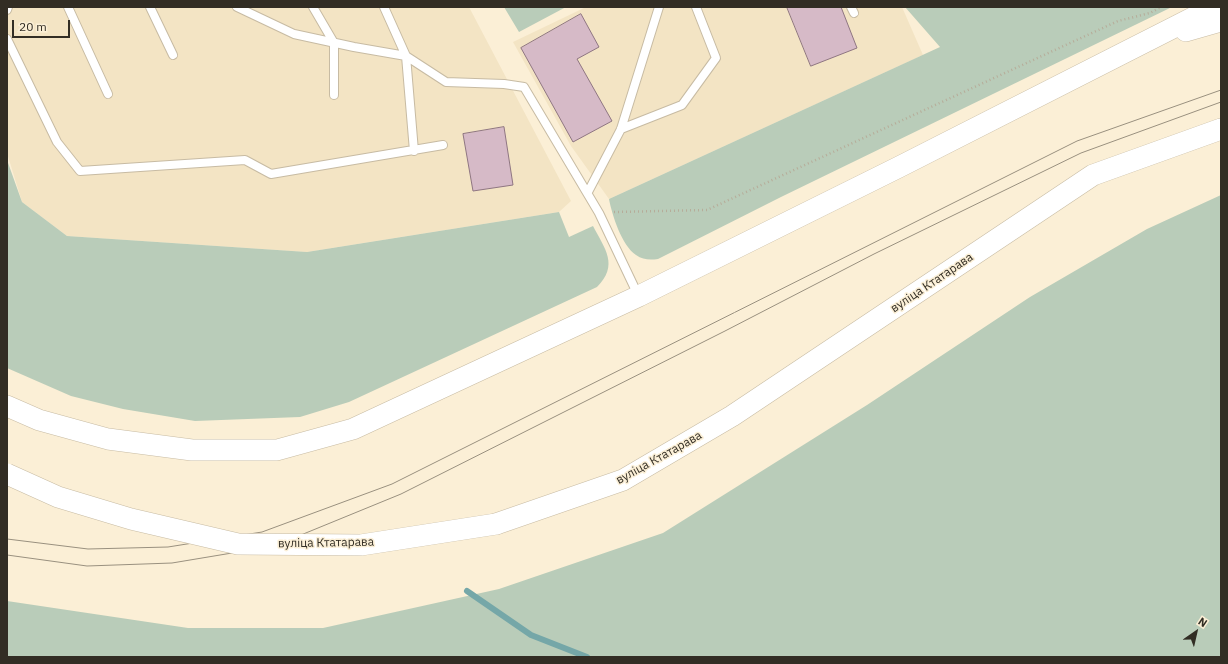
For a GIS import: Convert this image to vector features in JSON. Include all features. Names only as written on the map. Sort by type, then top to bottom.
[{"type":"main road","points":[[7,406],[39,420],[108,439],[192,450],[277,450],[353,429],[639,296],[899,167],[1141,42],[1214,7]]},
{"type":"main road","points":[[1141,42],[1221,21]]},
{"type":"main road","name":"вуліца Ктатарава","points":[[7,474],[58,496],[131,519],[238,544],[361,545],[496,524],[623,480],[732,416],[1093,175],[1221,129]]},
{"type":"lane","points":[[68,7],[108,94]]},
{"type":"lane","points":[[150,7],[172,56]]},
{"type":"lane","points":[[237,7],[294,34],[406,56],[446,82],[504,84],[524,87],[600,213],[639,296]]},
{"type":"lane","points":[[313,7],[334,43],[334,95]]},
{"type":"lane","points":[[384,7],[406,56],[414,151]]},
{"type":"lane","points":[[588,192],[621,129],[659,7]]},
{"type":"lane","points":[[621,129],[682,105],[716,58],[696,7]]},
{"type":"lane","points":[[7,39],[56,142],[80,171],[246,160],[271,174],[414,151],[443,144]]},
{"type":"path","points":[[600,213],[706,210],[1118,21],[1150,13],[1161,7]]},
{"type":"shaded area","points":[[7,7],[469,7],[571,201],[559,212],[307,252],[67,236],[22,202],[7,153]]},
{"type":"shaded area","points":[[586,7],[902,7],[923,55],[609,199],[571,146],[513,42]]},
{"type":"green space","points":[[504,7],[566,7],[519,32]]},
{"type":"green space","points":[[905,7],[1172,7],[781,197],[658,259],[644,259],[631,251],[618,230],[609,199],[940,47]]},
{"type":"green space","points":[[7,160],[22,202],[67,236],[307,252],[559,212],[569,237],[593,226],[602,242],[609,264],[604,279],[597,287],[349,402],[300,417],[195,421],[123,409],[71,396],[7,368]]},
{"type":"green space","points":[[1221,195],[1221,657],[7,657],[7,601],[188,628],[323,628],[499,589],[663,533],[867,405],[1030,297],[1147,229]]},
{"type":"building","points":[[787,7],[841,7],[857,48],[811,66]]},
{"type":"building","points":[[581,14],[599,47],[577,59],[612,121],[573,142],[521,48]]},
{"type":"building","points":[[504,127],[513,185],[473,191],[463,134]]},
{"type":"waterway","points":[[467,591],[531,635],[587,657]]},
{"type":"tram line","points":[[7,539],[88,549],[168,547],[262,532],[392,484],[1077,141],[1221,90]]},
{"type":"tram line","points":[[7,555],[87,566],[172,563],[274,546],[401,494],[725,331],[874,254],[1081,153],[1221,102]]}]
